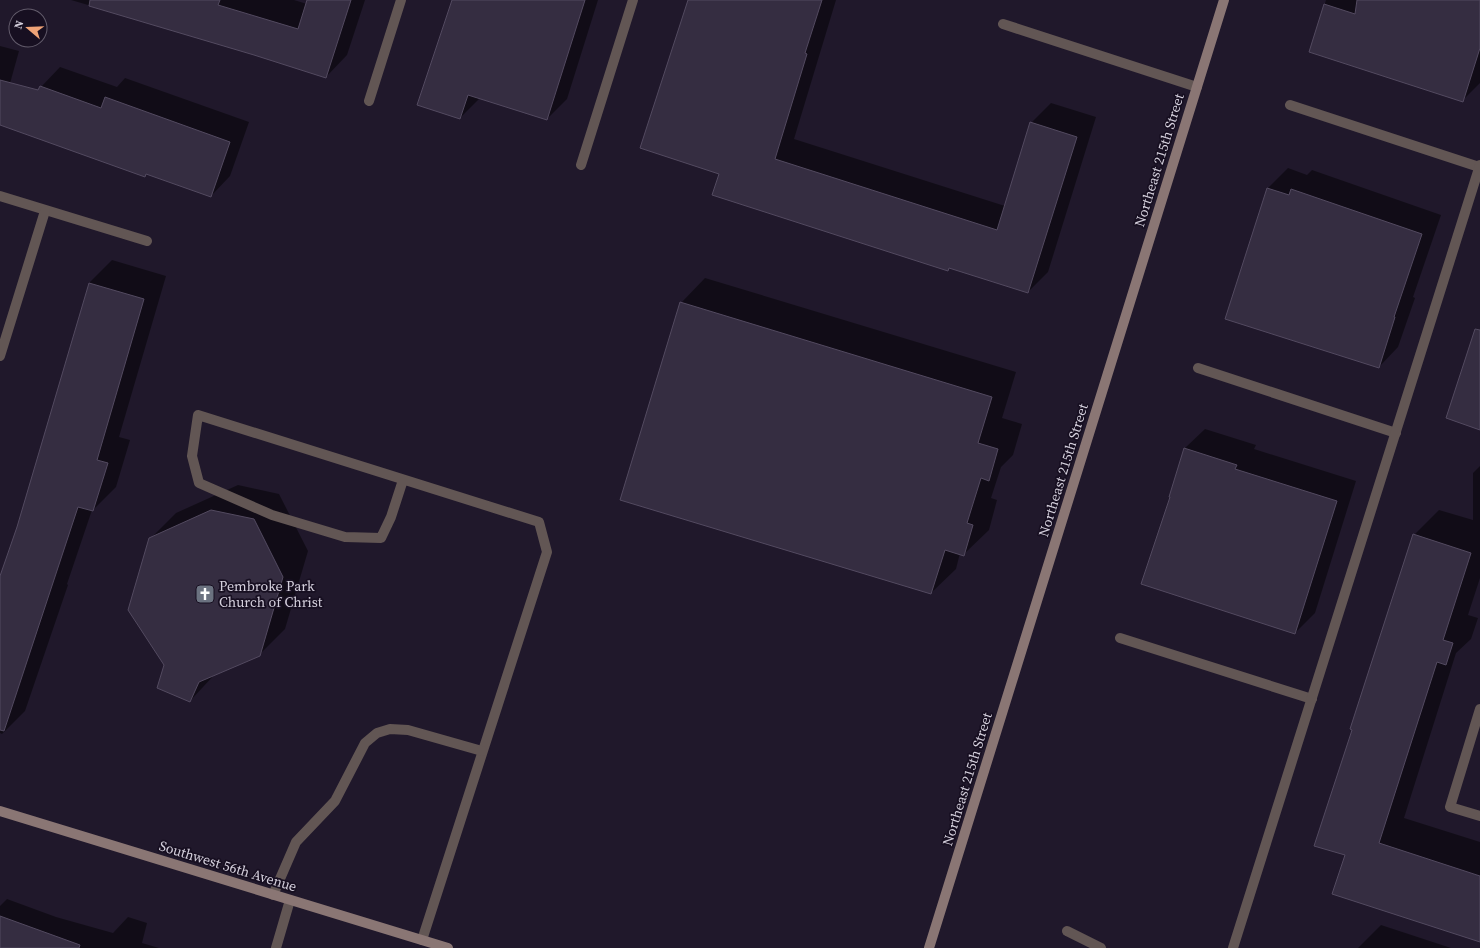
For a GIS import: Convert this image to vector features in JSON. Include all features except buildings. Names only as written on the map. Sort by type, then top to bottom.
[{"type":"street","points":[[369,101],[401,0]]},
{"type":"street","points":[[581,165],[633,0]]},
{"type":"street","name":"Northeast 215th Street","points":[[929,948],[1224,0]]},
{"type":"street","points":[[1003,24],[1197,87]]},
{"type":"street","points":[[1233,948],[1480,166],[1290,105]]},
{"type":"street","points":[[0,196],[147,241]]},
{"type":"street","points":[[0,356],[45,211]]},
{"type":"street","points":[[1198,368],[1396,433]]},
{"type":"street","points":[[402,480],[391,517],[381,538],[344,537],[272,515],[198,483],[192,456],[198,415],[539,522],[547,552],[422,940]]},
{"type":"street","points":[[1120,638],[1312,699]]},
{"type":"street","points":[[1480,708],[1450,807],[1480,816]]},
{"type":"street","points":[[273,895],[296,842],[335,801],[365,744],[377,733],[390,729],[399,729],[427,734],[482,751]]},
{"type":"street","name":"Southwest 56th Avenue","points":[[0,810],[448,948]]},
{"type":"street","points":[[276,948],[290,900]]},
{"type":"street","points":[[1067,931],[1101,948]]},
{"type":"place","name":"Pembroke Park Church of Christ","points":[[205,594]]}]
